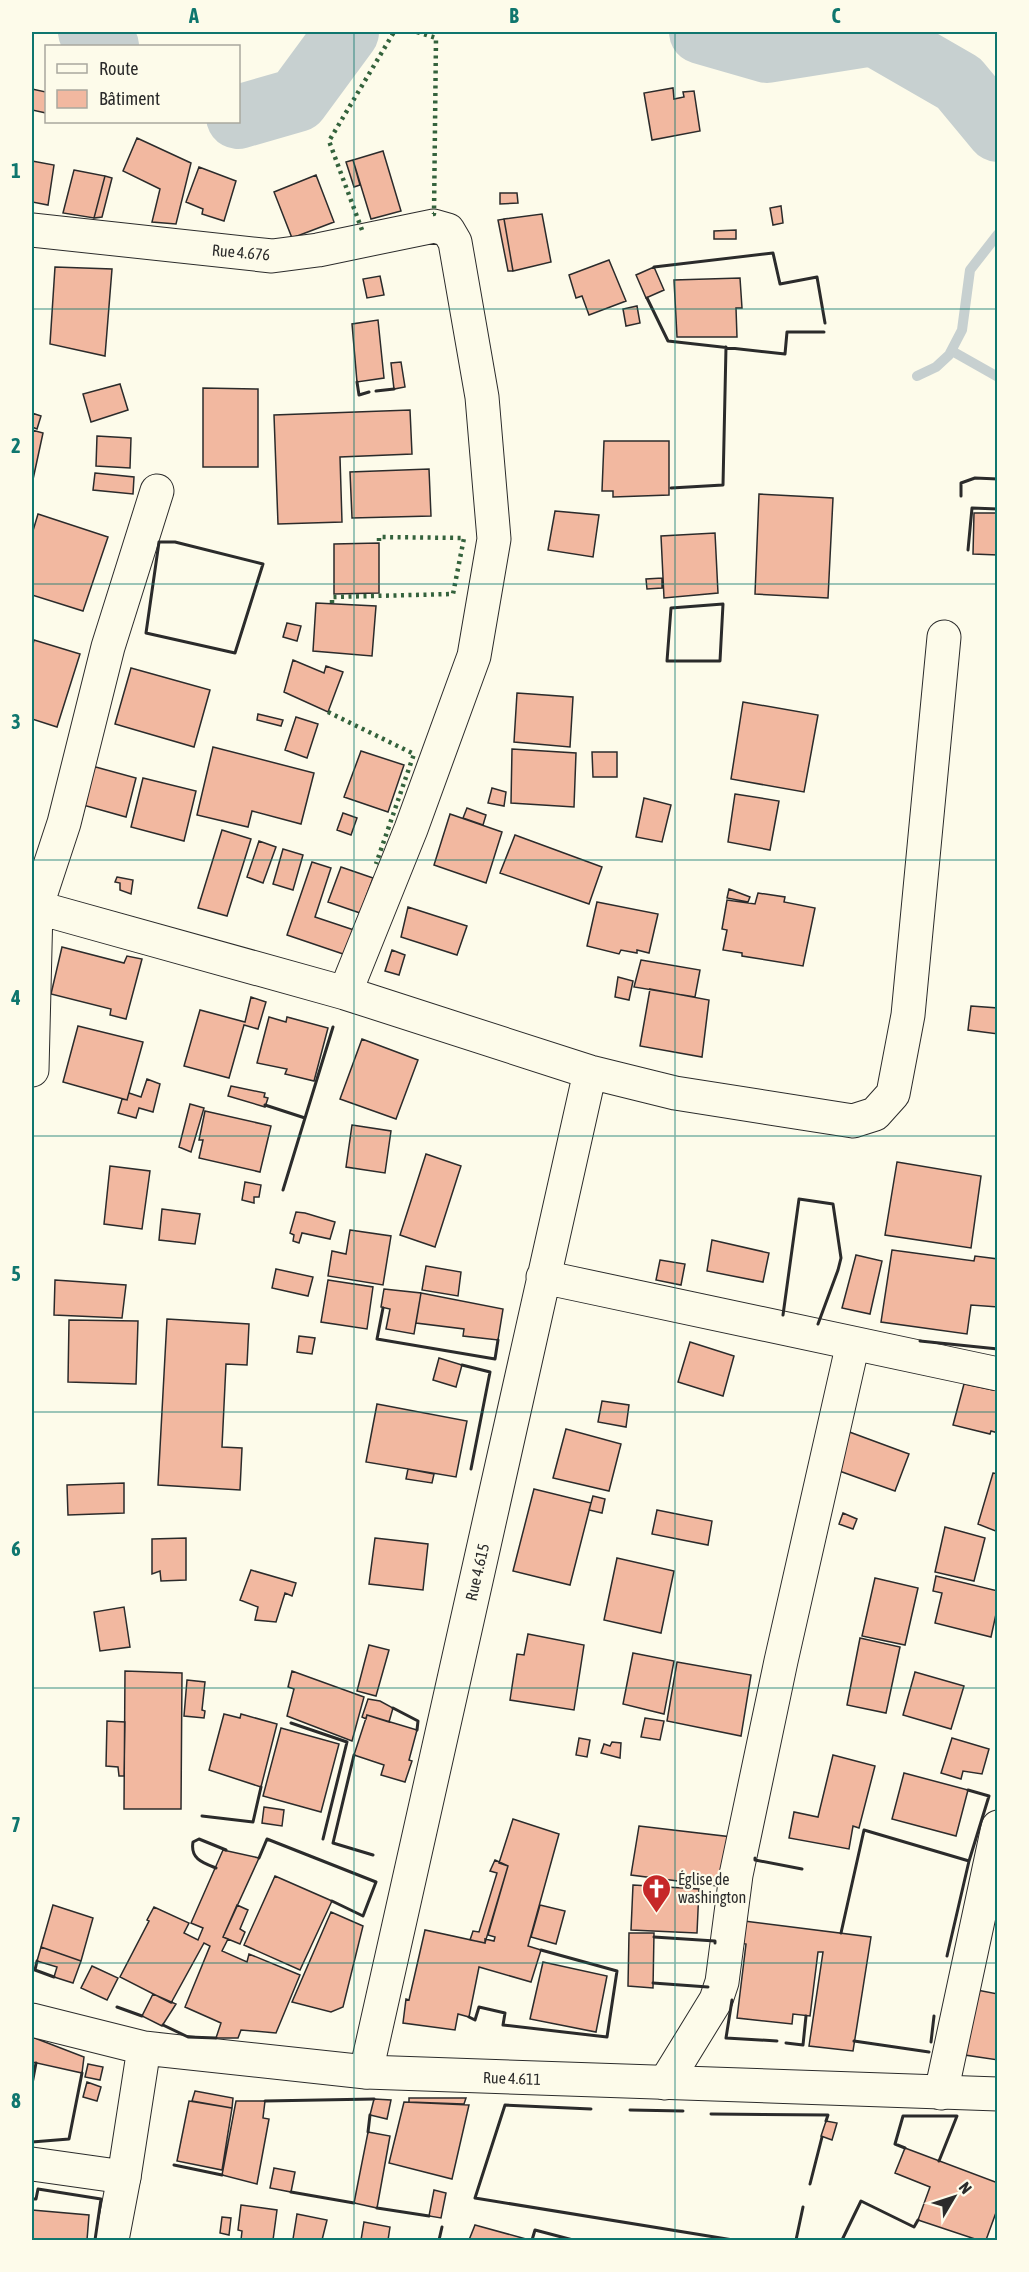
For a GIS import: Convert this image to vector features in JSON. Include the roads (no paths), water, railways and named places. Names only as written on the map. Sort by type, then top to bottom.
[{"type":"street","name":"Rue 4.676","points":[[32,230],[272,256],[318,250],[434,226],[448,230],[455,242],[482,397],[494,539],[474,656],[411,829],[345,993]]},
{"type":"street","points":[[32,1070],[34,907],[64,823],[108,648],[157,491]]},
{"type":"street","points":[[34,907],[345,993],[590,1072],[675,1093],[853,1121],[875,1114],[893,1094],[908,1015],[944,637]]},
{"type":"street","name":"Rue 4.615","points":[[366,2072],[590,1072]]},
{"type":"street","points":[[543,1277],[998,1374]]},
{"type":"street","points":[[665,2083],[716,2000],[722,1982],[736,1875],[781,1661],[853,1343]]},
{"type":"street","points":[[941,2093],[998,1827]]},
{"type":"street","name":"Rue 4.611","points":[[32,2020],[144,2048],[366,2072],[998,2094]]},
{"type":"street","points":[[112,2241],[144,2048]]},
{"type":"street","points":[[32,2164],[124,2177]]},
{"type":"waterway","points":[[90,32],[106,45]]},
{"type":"waterway","points":[[240,116],[297,100],[347,32]]},
{"type":"waterway","points":[[701,32],[767,51],[874,34],[959,83],[998,130]]},
{"type":"waterway","points":[[917,376],[936,367],[949,355],[962,330],[970,270],[998,234]]},
{"type":"waterway","points":[[949,355],[952,351],[998,377]]},
{"type":"place","name":"Église de washington","points":[[657,1914]]}]
